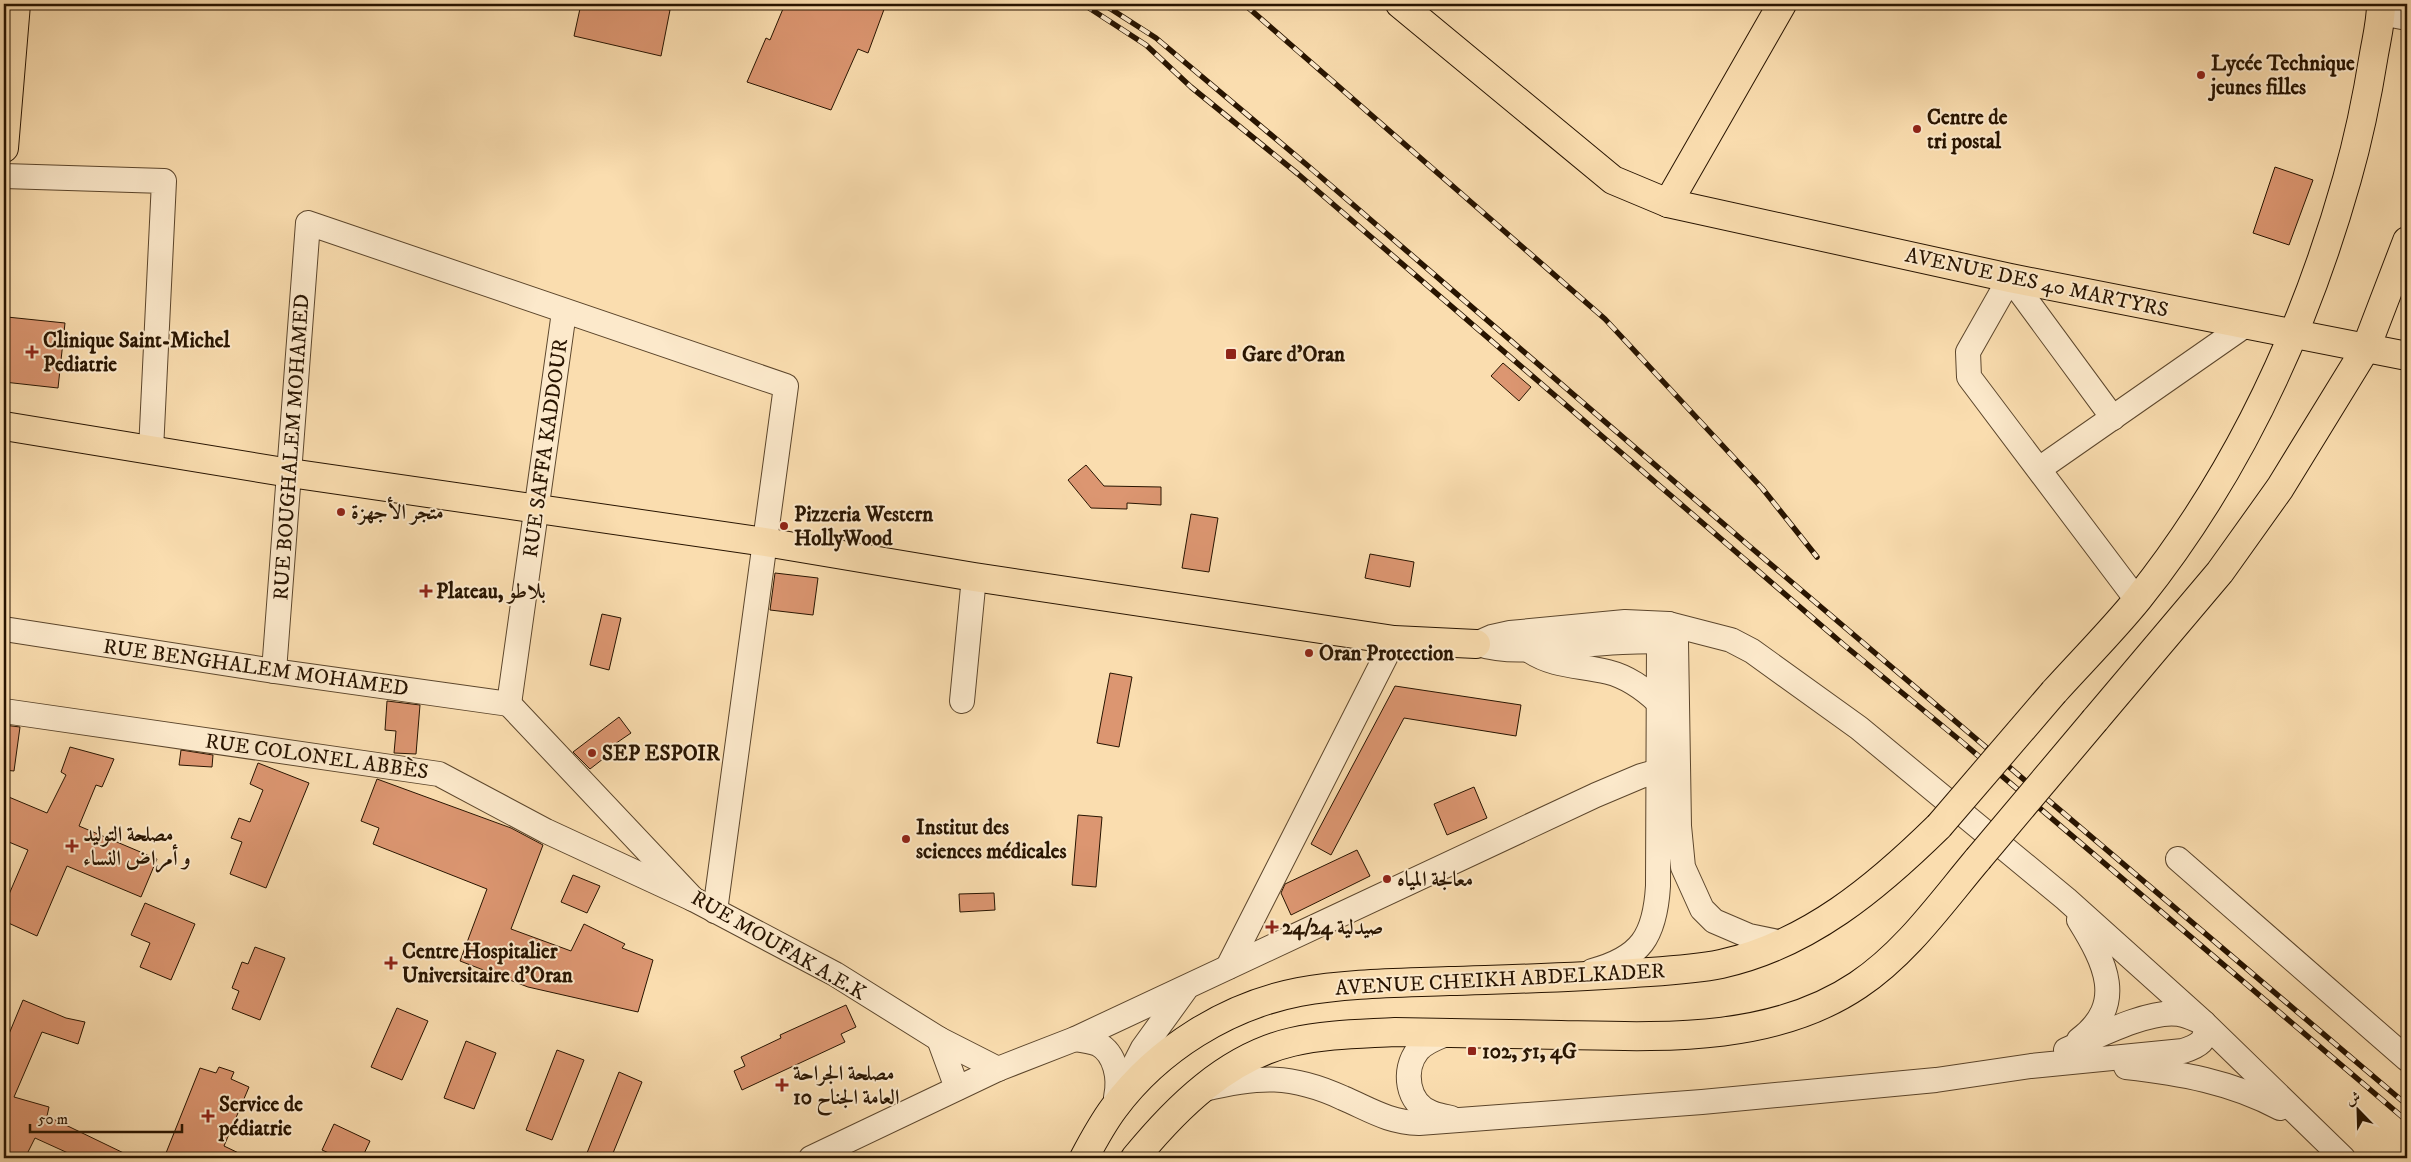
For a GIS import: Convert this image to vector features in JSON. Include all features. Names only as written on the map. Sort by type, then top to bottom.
[{"type":"main road","points":[[4,148],[16,4]]},
{"type":"main road","name":"AVENUE DES 40 MARTYRS","points":[[1400,4],[1613,180],[1668,203],[2010,278],[2407,356]]},
{"type":"main road","points":[[1668,203],[1782,4]]},
{"type":"main road","name":"AVENUE CHEIKH ABDELKADER","points":[[1084,1158],[1113,1110],[1128,1090],[1172,1049],[1235,1012],[1265,1001],[1299,992],[1341,987],[1404,982],[1567,978],[1685,969],[1720,964],[1783,943],[1812,929],[1872,887],[1939,826],[2054,692],[2137,600],[2210,499],[2253,422],[2294,334],[2328,245],[2364,117],[2381,8]]},
{"type":"main road","points":[[1135,1158],[1159,1129],[1200,1090],[1229,1069],[1291,1042],[1352,1034],[1681,1035],[1738,1030],[1781,1020],[1822,1006],[1859,985],[1892,958],[2186,615],[2236,552],[2280,488],[2366,348],[2407,241]]},
{"type":"main road","points":[[4,426],[290,473],[765,542],[974,577],[1394,640],[1476,644]]},
{"type":"street","points":[[2381,8],[2407,18]]},
{"type":"street","points":[[4,176],[164,180],[151,450]]},
{"type":"street","name":"RUE BOUGHALEM MOHAMED","points":[[274,671],[308,223],[564,312]]},
{"type":"street","points":[[2113,418],[2010,278],[1968,352],[1969,377],[2137,600]]},
{"type":"street","points":[[564,312],[786,386],[715,912]]},
{"type":"street","name":"RUE SAFFA KADDOUR","points":[[509,704],[564,312]]},
{"type":"street","points":[[2040,469],[2247,324]]},
{"type":"street","points":[[962,701],[974,577]]},
{"type":"street","points":[[1476,644],[1492,637],[1510,633],[1625,622],[1710,647],[1763,660],[1859,728],[2066,900],[2204,1024],[2343,1158]]},
{"type":"street","name":"RUE BENGHALEM MOHAMED","points":[[4,629],[274,671],[509,704]]},
{"type":"street","points":[[1476,644],[1500,649],[1527,650],[1668,635]]},
{"type":"street","points":[[1668,635],[1658,702],[1658,742],[1668,768],[1683,867],[1702,909],[1714,921],[1727,928],[1783,943]]},
{"type":"street","points":[[1567,978],[1621,960],[1636,951],[1646,939],[1655,918],[1668,768],[1668,635]]},
{"type":"street","points":[[1228,967],[1394,640]]},
{"type":"street","points":[[1527,650],[1555,663],[1609,672],[1621,676],[1638,686],[1658,702]]},
{"type":"street","name":"RUE MOUFAK A.E.K","points":[[509,704],[693,900],[835,974],[939,1039],[998,1069]]},
{"type":"street","name":"RUE COLONEL ABBÈS","points":[[4,711],[439,774],[546,831],[693,900]]},
{"type":"street","points":[[1616,786],[1623,775],[1645,758],[1658,742]]},
{"type":"street","points":[[811,1158],[998,1069],[1075,1040],[1616,786],[1668,768]]},
{"type":"street","points":[[2178,859],[2407,1059]]},
{"type":"street","points":[[2066,900],[2098,953],[2105,972],[2108,992],[2105,1008],[2097,1022],[2085,1036],[2066,1050]]},
{"type":"street","points":[[1113,1110],[1143,1048],[1187,987]]},
{"type":"street","points":[[1200,1090],[1249,1079],[1276,1078],[1319,1087],[1400,1122],[1420,1123],[1702,1102],[1936,1080],[2031,1066],[2183,1051],[2204,1040],[2206,1030],[2204,1024],[2181,1014],[2154,1015],[2031,1066]]},
{"type":"street","points":[[1449,1033],[1431,1041],[1419,1050],[1411,1062],[1408,1075],[1411,1093],[1417,1103],[1431,1113],[1455,1119]]},
{"type":"street","points":[[939,1039],[957,1088]]},
{"type":"street","points":[[1075,1040],[1099,1045],[1112,1060],[1118,1079],[1113,1110]]},
{"type":"street","points":[[2031,1066],[2124,1066],[2194,1076],[2256,1095],[2301,1119]]},
{"type":"building","points":[[581,4],[643,4],[670,10],[661,56],[574,36]]},
{"type":"building","points":[[785,4],[886,4],[868,53],[858,49],[831,110],[747,82],[766,38],[770,40]]},
{"type":"building","points":[[2275,167],[2313,180],[2289,245],[2253,233]]},
{"type":"building","points":[[7,317],[65,323],[58,388],[4,382],[4,343]]},
{"type":"building","points":[[1503,363],[1531,387],[1519,401],[1491,376]]},
{"type":"building","points":[[1086,465],[1104,486],[1161,487],[1161,505],[1127,503],[1127,509],[1091,508],[1068,480]]},
{"type":"building","points":[[1191,514],[1218,518],[1209,572],[1182,568]]},
{"type":"building","points":[[1370,554],[1414,562],[1410,587],[1365,578]]},
{"type":"building","points":[[775,573],[818,578],[813,615],[770,610]]},
{"type":"building","points":[[602,614],[621,618],[609,670],[590,665]]},
{"type":"building","points":[[1110,673],[1132,677],[1119,747],[1097,743]]},
{"type":"building","points":[[1395,686],[1521,705],[1516,736],[1404,718],[1331,855],[1311,844]]},
{"type":"building","points":[[387,701],[420,705],[416,754],[394,753],[396,731],[385,730]]},
{"type":"building","points":[[619,717],[631,733],[609,748],[612,752],[590,769],[573,752]]},
{"type":"building","points":[[4,725],[20,727],[14,771],[4,770]]},
{"type":"building","name":"مصلحة التوليد و أمراض النساء","points":[[70,747],[114,759],[102,787],[96,785],[79,826],[157,859],[141,897],[67,866],[37,936],[4,921],[4,906],[28,850],[4,840],[4,795],[47,813],[66,775],[61,772]]},
{"type":"building","points":[[181,750],[213,755],[212,767],[179,765]]},
{"type":"building","points":[[258,763],[309,783],[266,888],[230,874],[242,842],[231,838],[239,818],[250,822],[263,790],[250,784]]},
{"type":"building","points":[[377,779],[511,828],[543,845],[511,929],[571,951],[584,924],[625,944],[622,948],[653,960],[638,1012],[528,987],[460,961],[487,889],[373,844],[379,828],[361,821]]},
{"type":"building","points":[[1474,787],[1487,818],[1447,835],[1434,804]]},
{"type":"building","points":[[1078,815],[1102,817],[1096,887],[1072,885]]},
{"type":"building","points":[[1357,850],[1370,876],[1291,915],[1281,893],[1285,884]]},
{"type":"building","points":[[573,875],[600,886],[587,913],[561,902]]},
{"type":"building","points":[[994,893],[995,910],[960,912],[959,894]]},
{"type":"building","points":[[145,903],[195,924],[171,980],[140,967],[150,943],[131,935]]},
{"type":"building","points":[[255,947],[285,958],[260,1020],[232,1009],[239,991],[232,988],[242,962],[248,964]]},
{"type":"building","points":[[23,1000],[66,1018],[85,1022],[78,1044],[42,1032],[14,1097],[49,1107],[47,1116],[134,1158],[79,1158],[35,1138],[25,1158],[4,1158],[4,1046]]},
{"type":"building","points":[[846,1005],[856,1027],[841,1034],[845,1042],[742,1090],[734,1071],[745,1066],[741,1057],[781,1038],[780,1035]]},
{"type":"building","points":[[397,1008],[428,1021],[402,1080],[371,1067]]},
{"type":"building","points":[[466,1041],[496,1053],[474,1109],[444,1098]]},
{"type":"building","points":[[557,1050],[584,1060],[552,1140],[526,1130]]},
{"type":"building","name":"Service de pédiatrie","points":[[219,1067],[234,1072],[231,1079],[249,1087],[224,1146],[249,1158],[164,1158],[200,1068],[216,1073]]},
{"type":"building","points":[[619,1072],[642,1082],[611,1158],[585,1158]]},
{"type":"building","points":[[334,1124],[370,1141],[362,1158],[340,1158],[322,1150]]},
{"type":"railway","points":[[1083,4],[1146,45],[1191,87],[1298,174],[1844,645],[1962,742],[2407,1121]]},
{"type":"railway","points":[[1103,4],[1156,38],[1307,165],[1748,545],[2407,1105]]},
{"type":"railway","points":[[1244,4],[1605,319],[1762,488],[1817,557]]},
{"type":"place","name":"Lycée Technique jeunes filles","points":[[2201,75]]},
{"type":"place","name":"Centre de tri postal","points":[[1917,129]]},
{"type":"place","name":"Clinique Saint-Michel Pediatrie","points":[[32,352]]},
{"type":"place","name":"Gare d'Oran","points":[[1231,354]]},
{"type":"place","name":"متجر الأجهزة","points":[[341,512]]},
{"type":"place","name":"Pizzeria Western HollyWood","points":[[784,526]]},
{"type":"place","name":"Plateau, بلاطو","points":[[426,591]]},
{"type":"place","name":"Oran Protection","points":[[1309,653]]},
{"type":"place","name":"SEP ESPOIR","points":[[592,753]]},
{"type":"place","name":"Institut des sciences médicales","points":[[906,839]]},
{"type":"place","name":"مصلحة التوليد و أمراض النساء","points":[[72,846]]},
{"type":"place","name":"معالجة المياه","points":[[1387,879]]},
{"type":"place","name":"صيدلية 24/24","points":[[1272,927]]},
{"type":"place","name":"Centre Hospitalier Universitaire d'Oran","points":[[391,963]]},
{"type":"place","name":"102, 51, 4G","points":[[1472,1051]]},
{"type":"place","name":"مصلحة الجراحة العامة الجناح 10","points":[[782,1085]]},
{"type":"place","name":"Service de pédiatrie","points":[[208,1116]]}]
